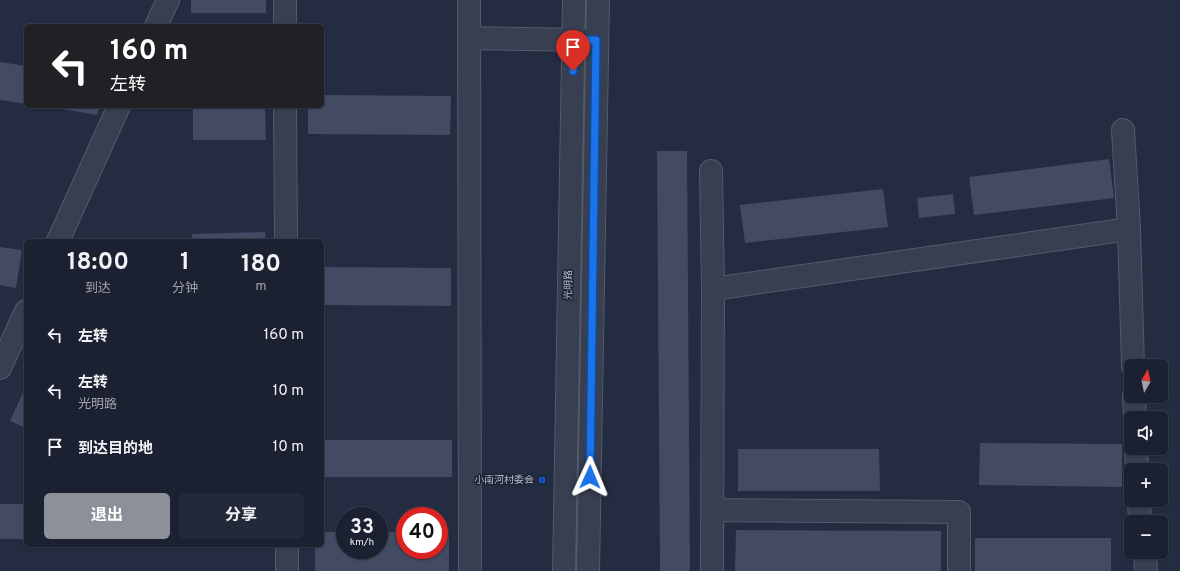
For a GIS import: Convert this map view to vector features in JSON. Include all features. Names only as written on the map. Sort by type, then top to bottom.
[{"type":"street","points":[[157,24],[168,0]]},
{"type":"street","points":[[285,0],[285,24]]},
{"type":"street","points":[[469,0],[470,571]]},
{"type":"street","name":"光明路","points":[[564,571],[574,0]]},
{"type":"street","points":[[588,571],[596,40],[598,0]]},
{"type":"street","points":[[469,38],[596,40]]},
{"type":"street","points":[[59,239],[118,108]]},
{"type":"street","points":[[285,108],[286,239]]},
{"type":"street","points":[[1122,130],[1129,229],[1133,359]]},
{"type":"street","points":[[711,171],[713,289],[712,571]]},
{"type":"street","points":[[713,289],[1129,229]]},
{"type":"street","points":[[0,368],[24,315]]},
{"type":"street","points":[[712,510],[959,512],[959,571]]},
{"type":"street","points":[[287,547],[287,571]]},
{"type":"street","points":[[1145,559],[1146,571]]},
{"type":"building","points":[[191,0],[266,0],[266,13],[191,13]]},
{"type":"building","points":[[0,62],[24,66],[24,104],[0,100]]},
{"type":"building","points":[[324,95],[451,96],[450,135],[308,134],[308,108],[324,108]]},
{"type":"building","points":[[57,108],[99,108],[97,115]]},
{"type":"building","points":[[193,108],[265,108],[266,140],[193,140]]},
{"type":"building","points":[[657,151],[687,151],[690,571],[660,571]]},
{"type":"building","points":[[1109,159],[1114,198],[974,215],[969,177]]},
{"type":"building","points":[[883,189],[888,227],[745,243],[740,205]]},
{"type":"building","points":[[953,194],[955,214],[919,218],[917,198]]},
{"type":"building","points":[[265,232],[266,239],[192,239],[192,234]]},
{"type":"building","points":[[0,247],[22,250],[16,288],[0,285]]},
{"type":"building","points":[[324,267],[451,268],[451,306],[324,305]]},
{"type":"building","points":[[24,390],[24,427],[10,421]]},
{"type":"building","points":[[324,440],[452,440],[452,477],[324,477]]},
{"type":"building","points":[[980,443],[1122,444],[1122,487],[979,485]]},
{"type":"building","points":[[738,449],[879,449],[880,491],[738,491]]},
{"type":"building","points":[[0,504],[24,504],[24,539],[0,539]]},
{"type":"building","points":[[736,530],[941,531],[941,571],[735,571]]},
{"type":"building","points":[[324,532],[336,532],[336,559],[388,559],[388,532],[396,532],[396,559],[448,559],[449,532],[449,571],[315,571],[315,547],[324,547]]},
{"type":"building","points":[[975,538],[1111,538],[1111,571],[975,571]]},
{"type":"place","name":"小南河村委会","points":[[542,480]]},
{"type":"route","points":[[573,71],[574,40],[596,40],[590,477]]}]
